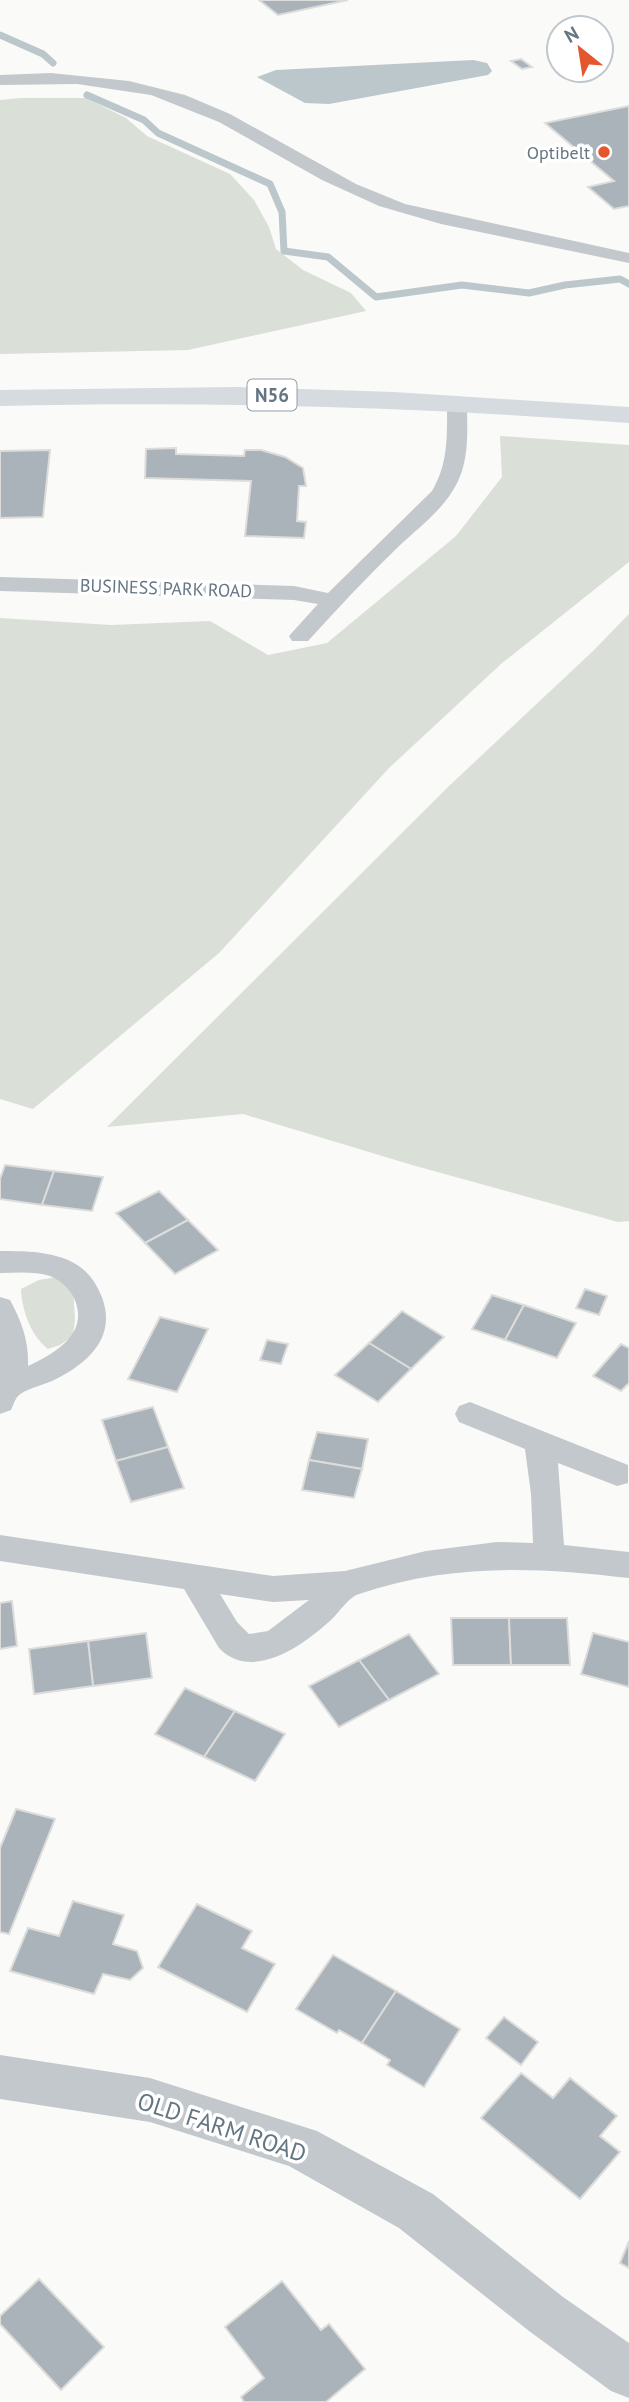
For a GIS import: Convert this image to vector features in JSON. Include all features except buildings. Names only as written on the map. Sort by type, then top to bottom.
[{"type":"main road","name":"N56","points":[[0,398],[268,395],[457,402],[629,415]]},
{"type":"street","points":[[0,80],[59,79],[115,84],[168,94],[237,125],[371,197],[421,215],[629,258]]},
{"type":"street","points":[[300,636],[397,536],[423,515],[441,491],[452,472],[457,439],[457,402]]},
{"type":"street","name":"BUSINESS PARK ROAD","points":[[0,584],[294,593],[332,600]]},
{"type":"street","points":[[0,1262],[30,1262],[57,1266],[78,1278],[94,1317],[89,1336],[70,1356],[49,1371],[6,1394]]},
{"type":"street","points":[[0,1308],[15,1349],[6,1394]]},
{"type":"street","points":[[470,1414],[617,1474]]},
{"type":"street","points":[[540,1444],[547,1494],[549,1556]]},
{"type":"street","points":[[0,1548],[273,1589],[345,1584],[426,1564],[497,1555],[549,1556],[629,1565]]},
{"type":"street","points":[[195,1579],[233,1642],[253,1650],[271,1647],[322,1608],[345,1584]]},
{"type":"street","name":"OLD FARM ROAD","points":[[0,2077],[150,2100],[300,2147],[416,2211],[546,2314],[629,2373]]},
{"type":"shaded area","points":[[473,60],[487,63],[492,71],[488,75],[329,104],[305,103],[257,77],[276,70]]},
{"type":"shaded area","points":[[86,98],[126,118],[147,136],[230,174],[254,200],[269,227],[276,249],[303,270],[351,293],[366,311],[188,350],[0,354],[0,100]]},
{"type":"shaded area","points":[[500,436],[629,445],[629,562],[501,664],[389,768],[219,953],[33,1109],[0,1099],[0,618],[111,625],[210,621],[268,655],[327,643],[456,536],[502,477]]},
{"type":"shaded area","points":[[629,614],[629,1221],[618,1222],[412,1165],[243,1114],[107,1127],[449,786]]},
{"type":"shaded area","points":[[56,1277],[73,1287],[75,1319],[73,1336],[48,1349],[28,1322],[21,1289],[39,1280]]},
{"type":"waterway","points":[[0,35],[43,54],[53,63]]},
{"type":"waterway","points":[[87,95],[144,120],[158,133],[270,184],[282,212],[284,251],[328,257],[376,297],[462,285],[529,293],[565,285],[620,279],[629,284]]},
{"type":"place","name":"Optibelt","points":[[604,152]]}]
